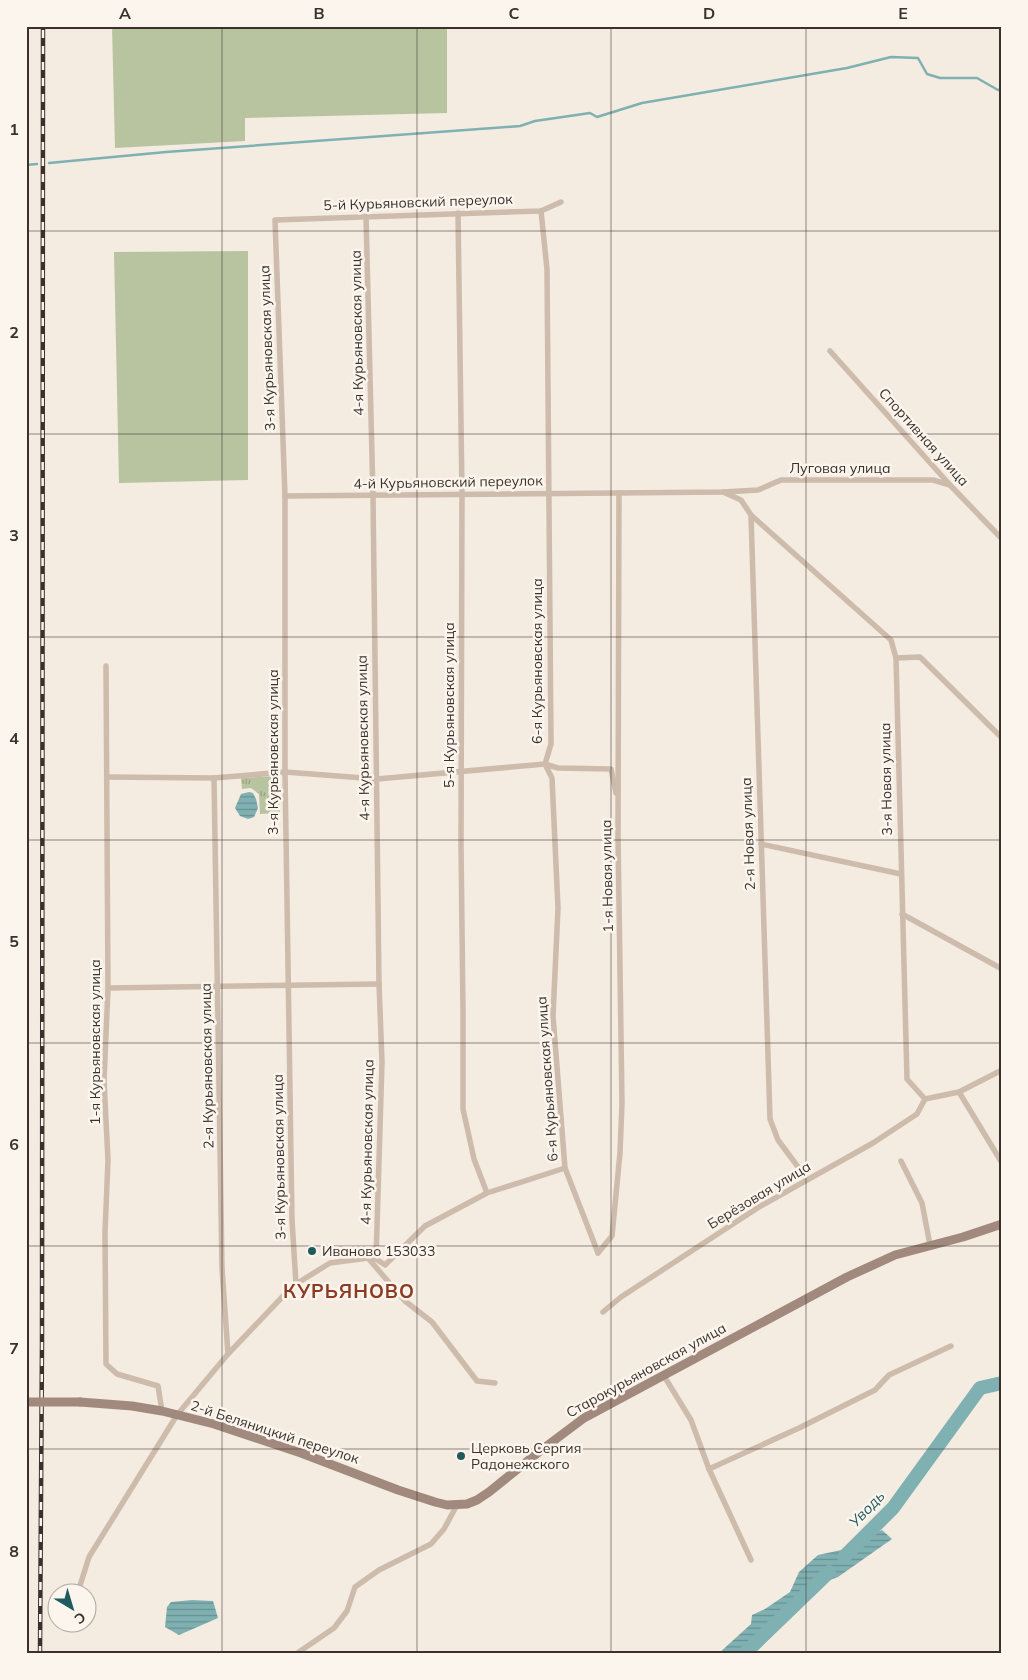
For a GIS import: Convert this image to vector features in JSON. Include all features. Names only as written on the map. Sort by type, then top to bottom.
[{"type":"main road","name":"Старокурьяновская улица","points":[[457,1506],[477,1500],[489,1492],[584,1418],[847,1277],[895,1255],[963,1237],[1002,1224]]},
{"type":"main road","name":"Старокурьяновская улица","points":[[930,1245],[963,1240],[1002,1230]]},
{"type":"main road","name":"2-й Беляницкий переулок","points":[[26,1402],[80,1402],[132,1406],[162,1411],[214,1424],[301,1453],[398,1490],[447,1505],[457,1506]]},
{"type":"street","name":"5-й Курьяновский переулок","points":[[275,220],[541,211],[561,202]]},
{"type":"street","name":"6-я Курьяновская улица","points":[[541,211],[547,269],[551,744],[545,764],[552,778],[553,788],[558,908],[553,1016],[565,1168],[584,1212],[598,1253]]},
{"type":"street","name":"5-я Курьяновская улица","points":[[458,213],[462,493],[463,1109],[474,1159],[487,1193]]},
{"type":"street","name":"4-я Курьяновская улица","points":[[366,216],[373,496],[378,984],[382,1062],[376,1259]]},
{"type":"street","name":"3-я Курьяновская улица","points":[[275,220],[284,496],[285,772],[292,1220],[296,1284]]},
{"type":"street","name":"Спортивная улица","points":[[830,350],[950,485],[1002,539]]},
{"type":"street","name":"Луговая улица","points":[[611,493],[758,490],[781,480],[933,480],[950,485]]},
{"type":"street","points":[[723,492],[741,500],[751,515]]},
{"type":"street","name":"4-й Курьяновский переулок","points":[[284,496],[611,493]]},
{"type":"street","name":"1-я Новая улица","points":[[598,1253],[612,1236],[622,1103],[619,805],[619,493]]},
{"type":"street","name":"3-я Новая улица","points":[[751,515],[890,640],[896,658],[907,1079],[926,1099]]},
{"type":"street","name":"2-я Новая улица","points":[[751,515],[770,1119],[778,1140],[807,1179]]},
{"type":"street","points":[[896,658],[920,657],[1002,738]]},
{"type":"street","name":"1-я Курьяновская улица","points":[[106,666],[108,988],[104,1081],[108,1160],[105,1232],[106,1364],[117,1374],[158,1386],[162,1411]]},
{"type":"street","points":[[107,777],[214,778],[285,772],[377,779],[545,764],[558,768],[611,769],[619,805]]},
{"type":"street","name":"2-я Курьяновская улица","points":[[214,778],[222,1268],[228,1354]]},
{"type":"street","points":[[761,844],[901,874]]},
{"type":"street","points":[[902,914],[1002,969]]},
{"type":"street","points":[[108,988],[378,984]]},
{"type":"street","points":[[926,1099],[959,1092],[1002,1070]]},
{"type":"street","points":[[959,1092],[1002,1163]]},
{"type":"street","name":"Берёзовая улица","points":[[603,1312],[621,1297],[751,1212],[873,1143],[917,1114],[926,1099]]},
{"type":"street","points":[[901,1161],[922,1203],[930,1245]]},
{"type":"street","points":[[81,1582],[89,1557],[177,1415],[228,1354],[296,1284],[330,1263],[368,1258],[376,1259],[385,1265],[425,1226],[487,1193],[565,1168]]},
{"type":"street","points":[[368,1258],[405,1301],[432,1322],[477,1381],[495,1384]]},
{"type":"street","points":[[709,1469],[799,1428],[875,1390],[889,1376],[952,1346]]},
{"type":"street","points":[[664,1376],[690,1420],[709,1469],[751,1560]]},
{"type":"street","points":[[296,1654],[334,1628],[347,1611],[355,1587],[379,1570],[431,1544],[444,1529],[457,1506]]},
{"type":"green space","points":[[112,26],[447,26],[447,113],[245,118],[245,141],[115,148]]},
{"type":"green space","points":[[248,251],[248,480],[119,483],[114,252]]},
{"type":"green space","points":[[278,776],[280,813],[260,814],[259,794],[251,788],[242,789],[241,778]]},
{"type":"water","points":[[253,793],[258,808],[254,817],[248,819],[240,816],[235,808],[241,794]]},
{"type":"water","name":"Уводь","points":[[882,1530],[892,1539],[838,1577],[803,1590],[796,1605],[770,1623],[744,1654],[718,1654],[751,1624],[752,1615],[765,1609],[790,1592],[799,1572],[818,1555],[846,1549]]},
{"type":"water","points":[[213,1601],[218,1618],[179,1635],[165,1627],[167,1607],[171,1602]]},
{"type":"waterway","points":[[49,163],[166,152],[520,126],[535,121],[590,113],[597,117],[642,103],[847,68],[891,57],[918,58],[927,74],[940,78],[977,78],[998,90],[1002,90]]},
{"type":"waterway","points":[[26,165],[37,164]]},
{"type":"waterway","name":"Уводь","points":[[844,1557],[893,1508],[980,1388],[1002,1383]]},
{"type":"waterway","name":"Уводь","points":[[744,1654],[829,1572]]},
{"type":"railway","points":[[40,1654],[43,26]]},
{"type":"place","name":"Иваново 153033","points":[[312,1251]]},
{"type":"place","name":"Церковь Сергия Радонежского","points":[[461,1456]]},
{"type":"district","name":"КУРЬЯНОВО","points":[[349,1291]]}]
